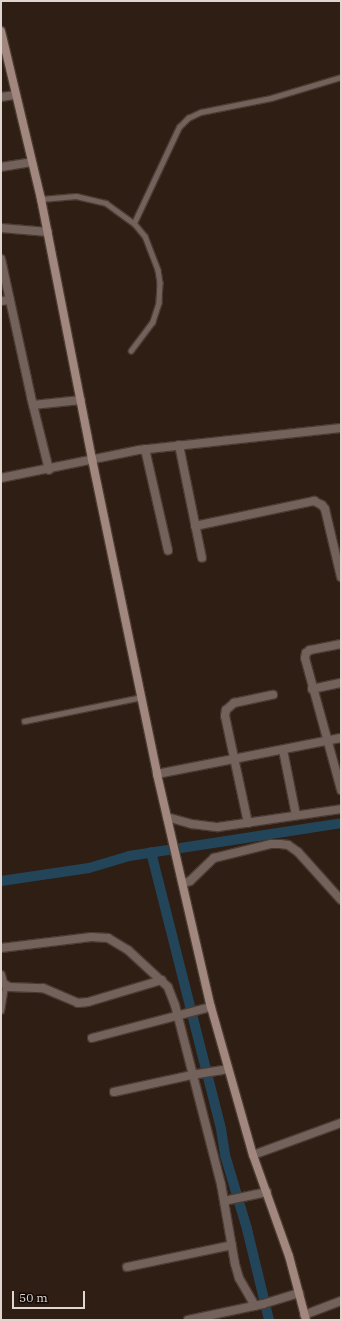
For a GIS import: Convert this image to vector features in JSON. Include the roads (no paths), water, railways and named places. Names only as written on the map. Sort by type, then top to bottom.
[{"type":"street","points":[[1,31],[48,232],[92,459],[157,774],[181,871],[211,1007],[253,1155],[289,1256],[300,1293],[305,1317],[341,1301]]},
{"type":"street","points":[[1,97],[16,95]]},
{"type":"street","points":[[1,167],[32,162]]},
{"type":"street","points":[[1,228],[48,232]]},
{"type":"street","points":[[1,259],[49,470]]},
{"type":"street","points":[[1,301],[10,300]]},
{"type":"street","points":[[33,405],[81,400]]},
{"type":"street","points":[[1,478],[49,470],[92,459],[145,449],[341,428]]},
{"type":"street","points":[[179,445],[202,558]]},
{"type":"street","points":[[145,449],[168,550]]},
{"type":"street","points":[[195,526],[314,501],[325,509],[341,577]]},
{"type":"street","points":[[341,644],[315,648],[306,653],[306,665],[312,689],[341,790]]},
{"type":"street","points":[[312,689],[341,684]]},
{"type":"street","points":[[248,823],[225,716],[226,710],[234,703],[272,695]]},
{"type":"street","points":[[157,774],[341,738]]},
{"type":"street","points":[[283,750],[296,815]]},
{"type":"street","points":[[168,820],[204,827],[248,823],[341,809]]},
{"type":"street","points":[[184,884],[190,881],[214,858],[271,844],[280,844],[288,845],[298,852],[341,900]]},
{"type":"street","points":[[1,948],[101,936],[114,941],[128,950],[162,980],[171,994],[177,1016],[224,1201],[239,1278],[259,1305]]},
{"type":"street","points":[[1,975],[6,986],[43,988],[78,1003],[88,1002],[162,980]]},
{"type":"street","points":[[92,1038],[211,1007]]},
{"type":"street","points":[[114,1092],[203,1072],[228,1069]]},
{"type":"street","points":[[253,1155],[341,1123]]},
{"type":"street","points":[[224,1201],[267,1192]]},
{"type":"street","points":[[127,1267],[232,1245]]},
{"type":"street","points":[[188,1320],[259,1305],[300,1293]]},
{"type":"lane","points":[[134,223],[178,127],[188,118],[201,112],[271,98],[341,77]]},
{"type":"lane","points":[[41,200],[76,196],[94,199],[119,210],[134,223],[145,236],[151,250],[160,283],[159,303],[153,322],[131,351]]},
{"type":"lane","points":[[24,721],[142,697]]},
{"type":"lane","points":[[1,1011],[6,986]]},
{"type":"waterway","points":[[1,881],[89,868],[129,856],[341,823]]},
{"type":"waterway","points":[[151,852],[221,1129],[225,1155],[247,1229],[269,1320]]}]
